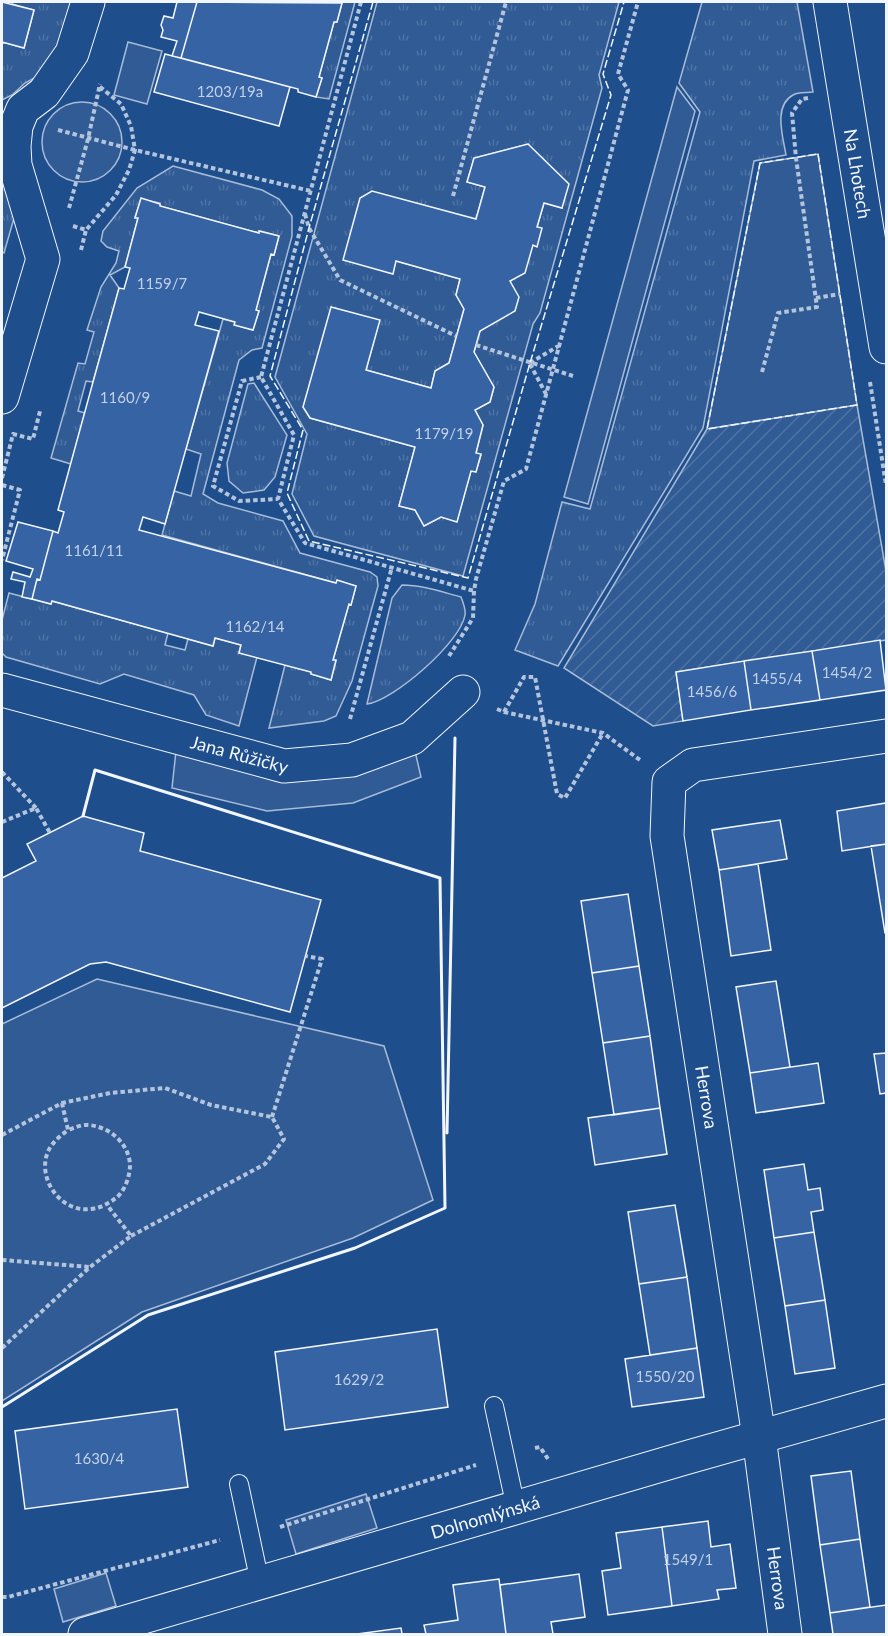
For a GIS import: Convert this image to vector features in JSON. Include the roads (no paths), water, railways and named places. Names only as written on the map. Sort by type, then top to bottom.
[{"type":"street","points":[[2,397],[43,259],[15,165],[16,126],[23,109],[44,93],[72,53],[88,2]]},
{"type":"street","name":"Na Lhotech","points":[[830,2],[883,300],[886,347]]},
{"type":"street","name":"Jana Růžičky","points":[[2,690],[284,766],[352,760],[412,738],[463,692]]},
{"type":"street","name":"Herrova","points":[[785,1635],[759,1437],[667,836],[669,782],[693,765],[886,736]]},
{"type":"street","name":"Dolnomlýnská","points":[[85,1635],[886,1401]]},
{"type":"lane","points":[[494,1406],[516,1508]]},
{"type":"lane","points":[[239,1484],[260,1583]]}]
